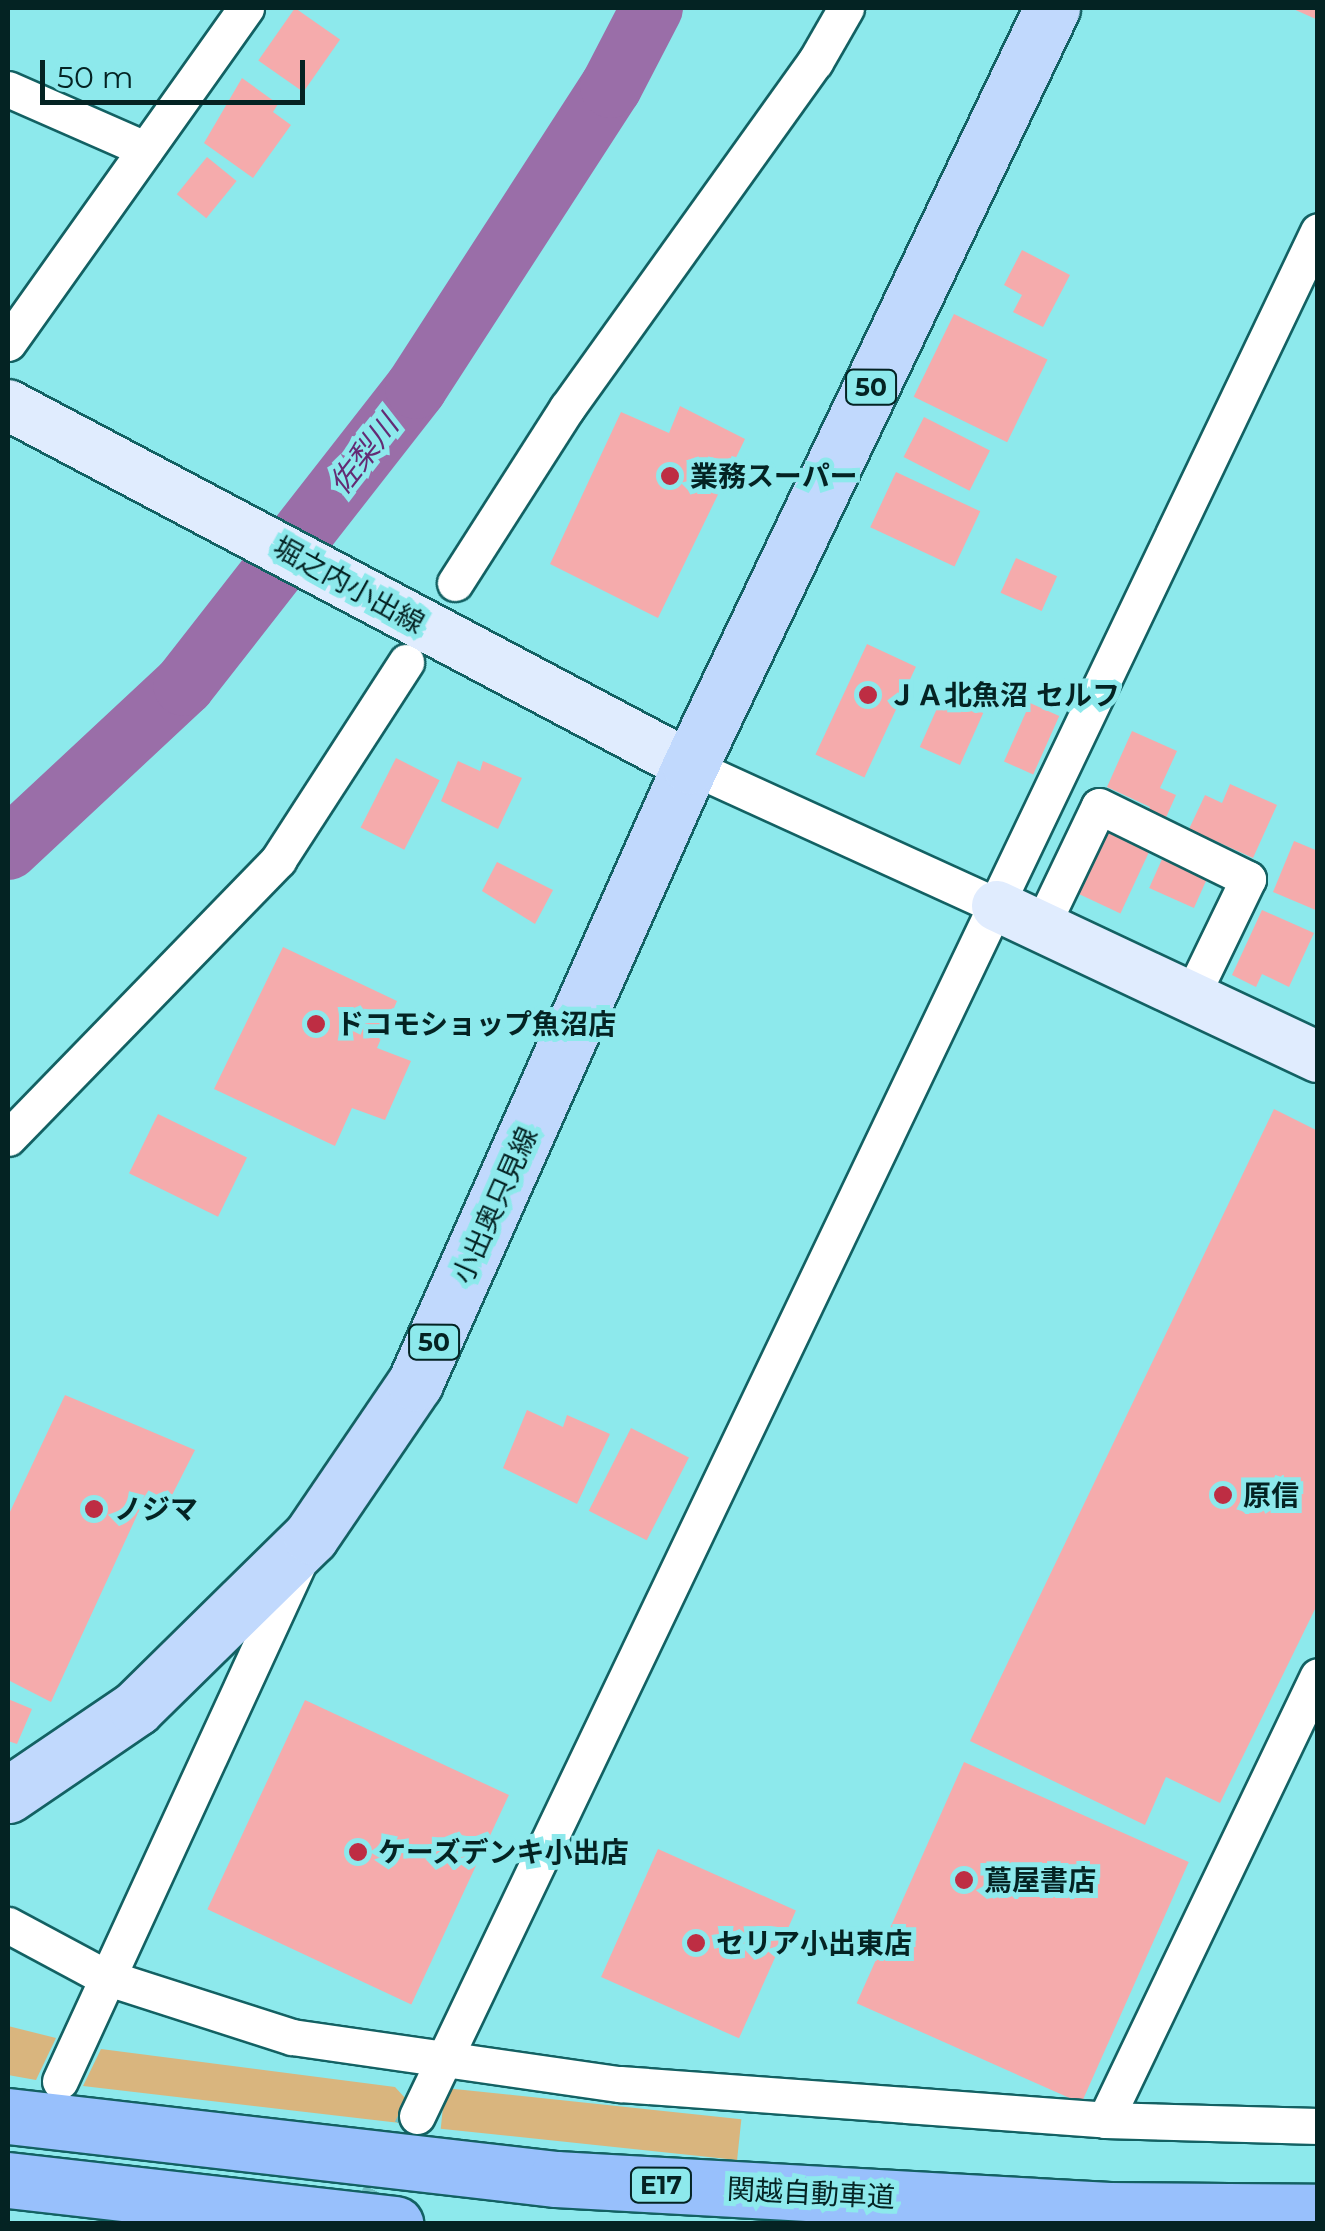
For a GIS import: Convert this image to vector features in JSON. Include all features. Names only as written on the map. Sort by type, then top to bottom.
[{"type":"highway","name":"関越自動車道","points":[[8,2116],[556,2179],[1109,2210],[1318,2212]]},
{"type":"highway","points":[[8,2180],[396,2224]]},
{"type":"main road","name":"50","points":[[690,766],[1052,8]]},
{"type":"main road","name":"堀之内小出線","points":[[8,405],[128,464],[408,640],[690,766]]},
{"type":"main road","name":"小出奥只見線","points":[[8,1795],[136,1708],[311,1536],[415,1383],[690,766]]},
{"type":"main road","points":[[996,906],[1318,1057]]},
{"type":"street","points":[[8,342],[246,8]]},
{"type":"street","points":[[455,583],[567,408],[815,62],[846,8]]},
{"type":"street","points":[[8,89],[144,150]]},
{"type":"street","points":[[417,2116],[1318,231]]},
{"type":"street","points":[[8,1138],[278,860],[408,640]]},
{"type":"street","points":[[690,766],[996,906]]},
{"type":"street","points":[[1040,929],[1099,806],[1248,880],[1191,997]]},
{"type":"street","points":[[60,2081],[311,1536]]},
{"type":"street","points":[[1105,2120],[1318,1676]]},
{"type":"street","points":[[8,1925],[105,1977],[292,2037],[620,2084],[1105,2120],[1318,2126]]},
{"type":"shaded area","points":[[8,2026],[56,2038],[36,2080],[8,2075]]},
{"type":"shaded area","points":[[101,2049],[395,2087],[406,2099],[400,2123],[83,2086]]},
{"type":"shaded area","points":[[445,2088],[741,2119],[737,2160],[441,2129]]},
{"type":"building","points":[[295,8],[340,40],[303,92],[258,60]]},
{"type":"building","points":[[1291,8],[1318,8],[1318,20]]},
{"type":"building","points":[[242,78],[278,104],[273,112],[291,125],[253,178],[204,143]]},
{"type":"building","points":[[207,157],[237,181],[206,218],[177,194]]},
{"type":"building","points":[[1022,250],[1070,275],[1043,327],[1013,312],[1022,295],[1004,285]]},
{"type":"building","points":[[954,314],[1047,360],[1007,442],[914,397]]},
{"type":"building","points":[[680,406],[745,439],[658,618],[550,564],[621,412],[669,433]]},
{"type":"building","points":[[924,417],[990,451],[970,491],[904,457]]},
{"type":"building","points":[[896,472],[980,511],[955,567],[870,527]]},
{"type":"building","points":[[1016,558],[1057,576],[1042,611],[1001,593]]},
{"type":"building","points":[[867,644],[916,667],[864,777],[815,755]]},
{"type":"building","points":[[943,695],[983,713],[960,765],[920,747]]},
{"type":"building","points":[[1030,703],[1059,716],[1033,774],[1004,761]]},
{"type":"building","points":[[1132,731],[1177,751],[1160,788],[1176,795],[1164,822],[1147,814],[1150,807],[1107,787]]},
{"type":"building","points":[[396,758],[440,780],[404,850],[361,827]]},
{"type":"building","points":[[458,761],[480,771],[483,761],[522,778],[498,829],[441,801]]},
{"type":"building","points":[[1230,784],[1277,805],[1253,858],[1189,829],[1205,795],[1222,803]]},
{"type":"building","points":[[1107,831],[1150,851],[1120,913],[1078,894]]},
{"type":"building","points":[[1294,841],[1318,851],[1318,911],[1273,892]]},
{"type":"building","points":[[1163,857],[1208,877],[1194,908],[1149,888]]},
{"type":"building","points":[[497,862],[553,890],[535,924],[482,891]]},
{"type":"building","points":[[1262,910],[1314,933],[1289,987],[1262,974],[1256,987],[1232,975]]},
{"type":"building","name":"ドコモショップ魚沼店","points":[[283,947],[397,1001],[377,1048],[411,1061],[385,1120],[352,1108],[335,1146],[214,1089]]},
{"type":"building","points":[[1274,1109],[1318,1131],[1318,1603],[1220,1803],[1166,1777],[1145,1825],[970,1741]]},
{"type":"building","points":[[158,1114],[247,1157],[218,1217],[129,1173]]},
{"type":"building","points":[[65,1395],[195,1450],[167,1505],[145,1498],[51,1702],[8,1680],[8,1516]]},
{"type":"building","points":[[527,1410],[563,1427],[567,1415],[610,1434],[577,1504],[503,1468]]},
{"type":"building","points":[[631,1428],[689,1458],[647,1540],[589,1511]]},
{"type":"building","points":[[8,1699],[32,1709],[17,1744],[8,1741]]},
{"type":"building","name":"ケーズデンキ小出店","points":[[305,1700],[509,1795],[411,2004],[207,1909]]},
{"type":"building","points":[[964,1762],[1189,1862],[1081,2103],[857,2003]]},
{"type":"building","name":"セリア小出東店","points":[[658,1849],[796,1910],[739,2038],[601,1977]]},
{"type":"waterway","name":"佐梨川","points":[[8,849],[184,685],[416,388],[611,87],[652,8]]},
{"type":"tunnel","points":[[365,2224],[417,2116]]},
{"type":"place","name":"業務スーパー","points":[[670,476]]},
{"type":"place","name":"ＪＡ北魚沼 セルフ","points":[[868,695]]},
{"type":"place","name":"ドコモショップ魚沼店","points":[[316,1024]]},
{"type":"place","name":"原信","points":[[1223,1495]]},
{"type":"place","name":"ノジマ","points":[[94,1509]]},
{"type":"place","name":"ケーズデンキ小出店","points":[[358,1852]]},
{"type":"place","name":"蔦屋書店","points":[[964,1880]]},
{"type":"place","name":"セリア小出東店","points":[[696,1943]]}]
